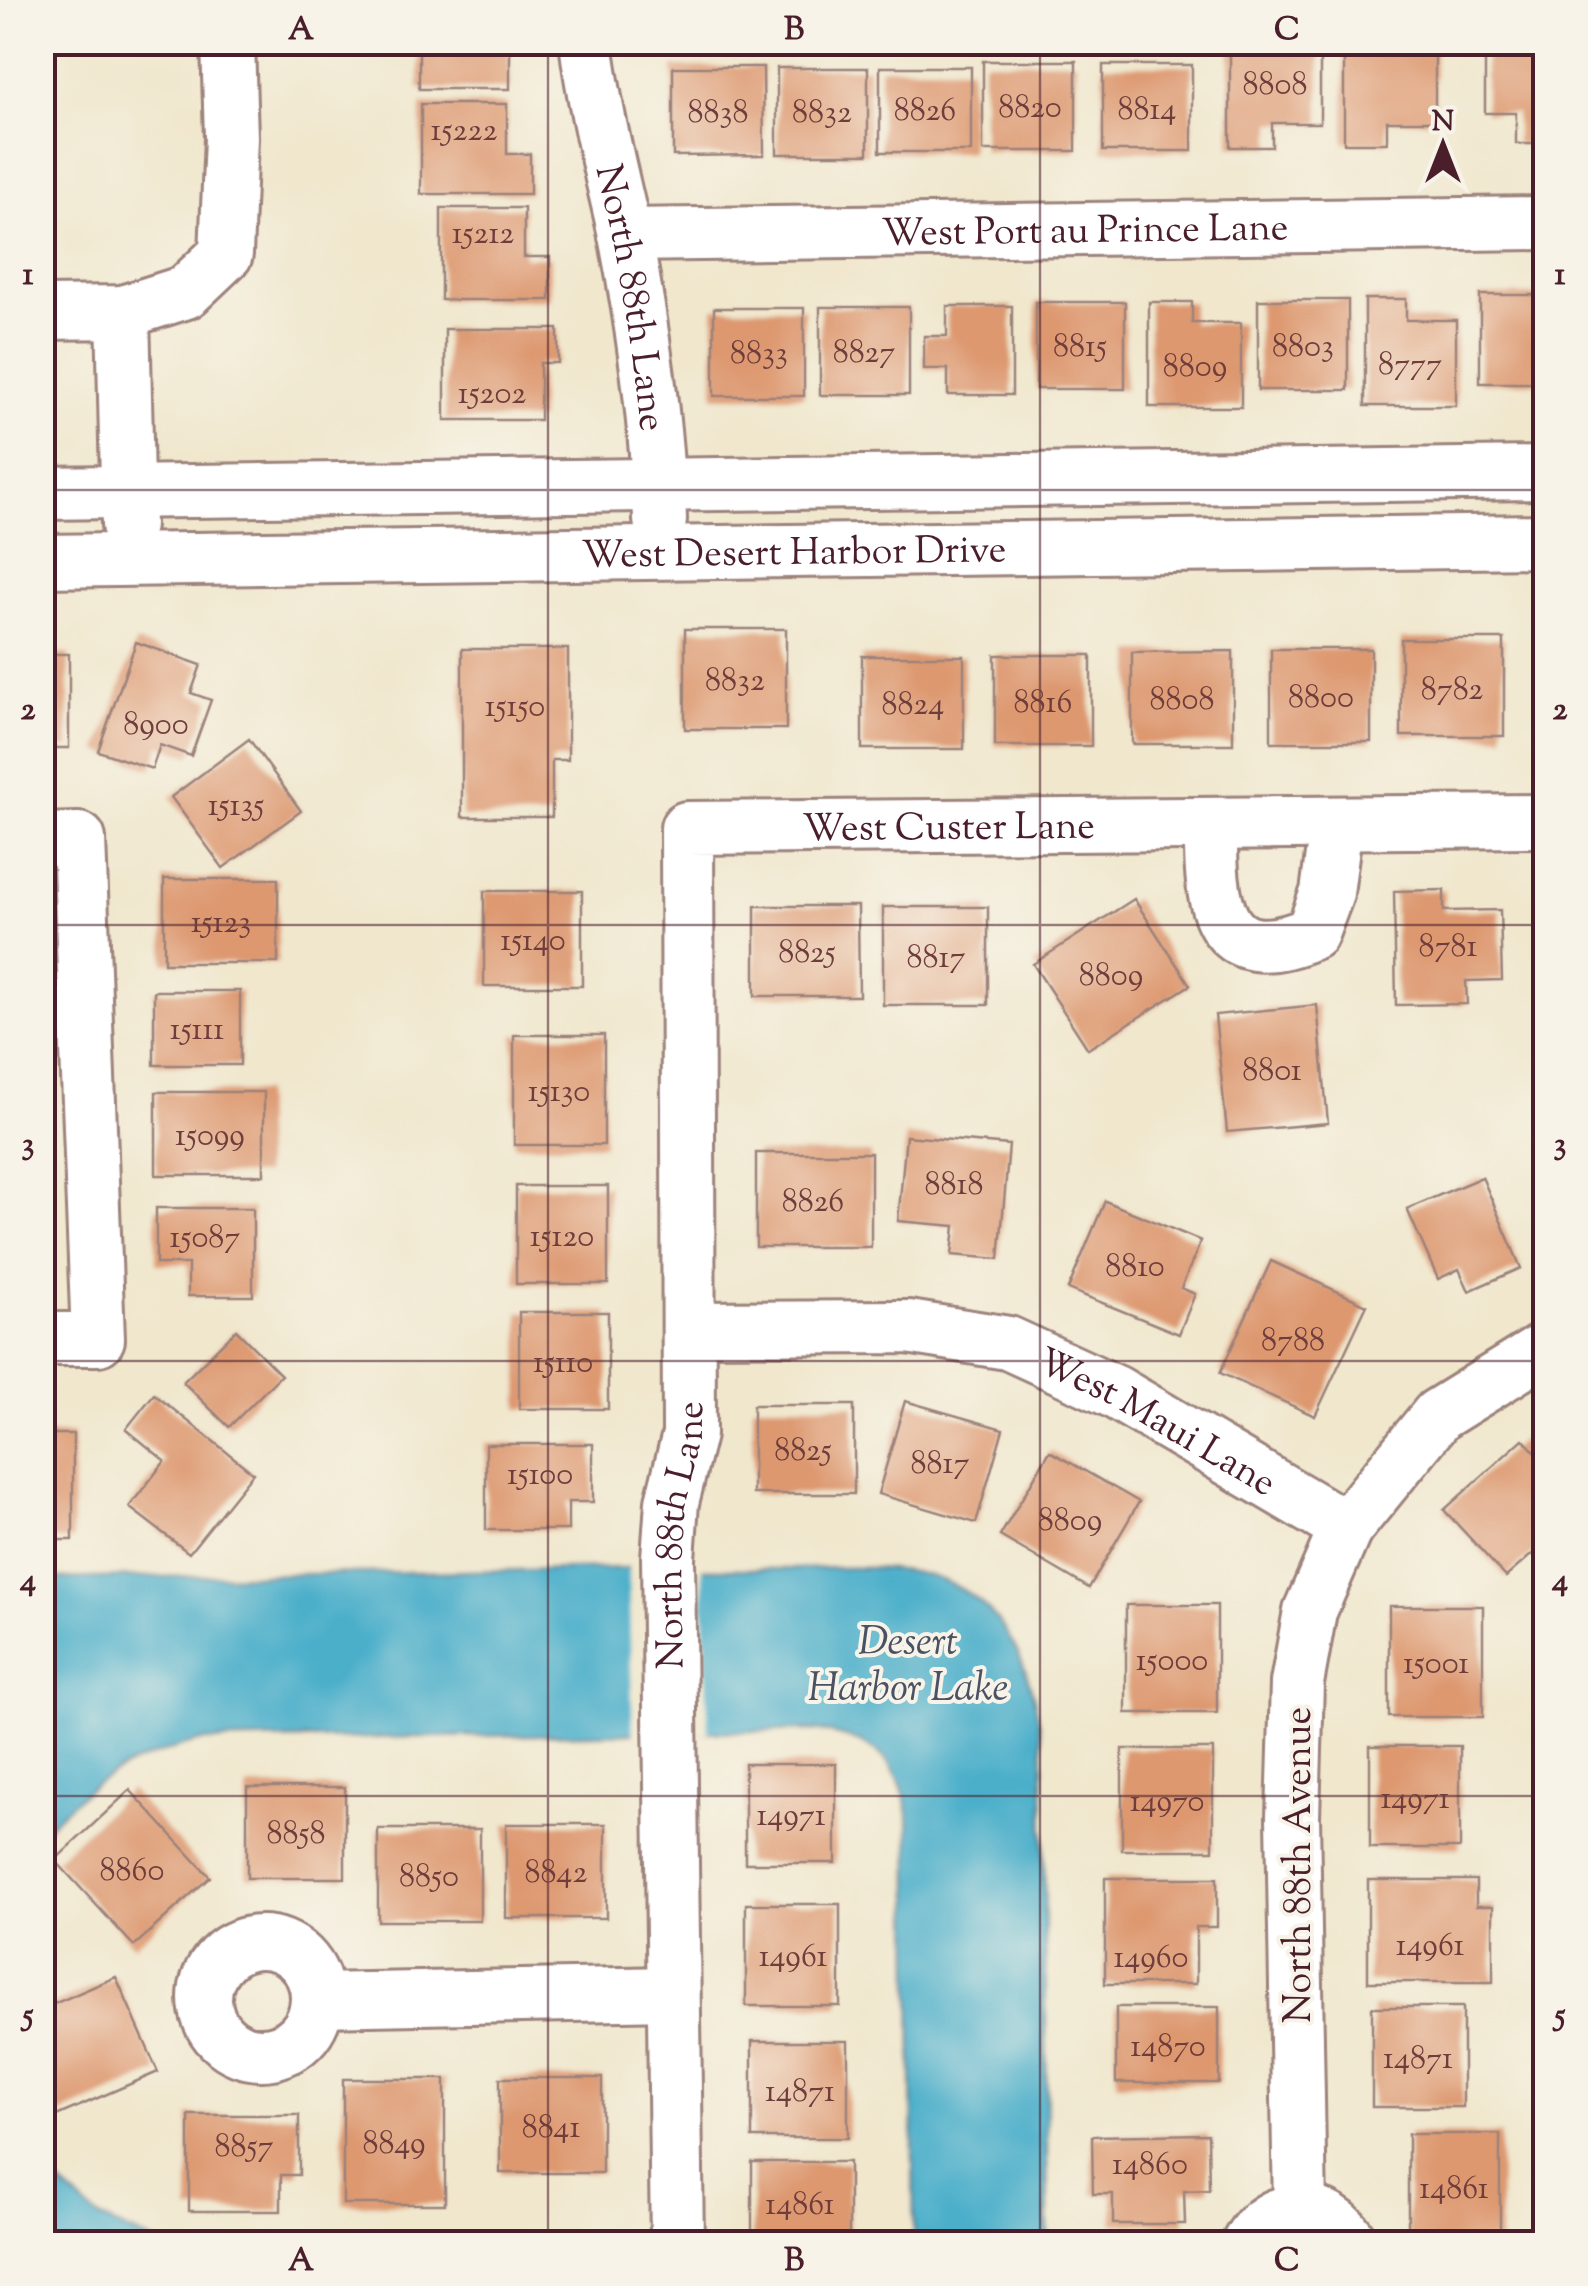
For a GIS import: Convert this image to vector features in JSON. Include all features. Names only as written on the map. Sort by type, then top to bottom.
[{"type":"street","points":[[42,313],[123,312],[186,292],[226,254],[231,138],[228,42]]},
{"type":"street","name":"North 88th Lane","points":[[586,42],[593,98],[624,235],[659,485],[662,554]]},
{"type":"street","name":"West Port au Prince Lane","points":[[624,235],[1546,223]]},
{"type":"street","points":[[123,312],[129,560]]},
{"type":"street","name":"West Desert Harbor Drive","points":[[42,493],[1546,472]]},
{"type":"street","name":"West Desert Harbor Drive","points":[[42,561],[1546,541]]},
{"type":"street","name":"West Custer Lane","points":[[687,828],[1546,821]]},
{"type":"street","points":[[1211,824],[1213,888],[1224,926],[1248,944],[1278,947],[1312,933],[1326,892],[1336,824]]},
{"type":"street","name":"North 88th Lane","points":[[677,2244],[668,1558],[672,1502],[689,1434],[687,828]]},
{"type":"street","points":[[42,1338],[98,1339],[61,839]]},
{"type":"street","name":"West Maui Lane","points":[[690,1328],[908,1327],[1008,1343],[1115,1392],[1346,1528]]},
{"type":"street","points":[[1346,1528],[1438,1416],[1546,1348]]},
{"type":"street","name":"North 88th Avenue","points":[[1300,2210],[1294,1817],[1297,1683],[1310,1612],[1346,1528]]},
{"type":"street","points":[[318,2000],[672,1993]]},
{"type":"street","points":[[1248,2244],[1265,2221],[1300,2210],[1334,2220],[1352,2244]]},
{"type":"water","name":"Desert Harbor Lake","points":[[628,1568],[865,1568],[917,1573],[960,1588],[982,1604],[1015,1648],[1034,1700],[1043,1754],[1048,2243],[914,2243],[909,1814],[898,1777],[889,1764],[879,1753],[852,1739],[815,1730],[202,1741],[115,1773],[78,1798],[43,1832],[43,1579]]},
{"type":"water","points":[[42,2169],[99,2218],[156,2243],[43,2243]]},
{"type":"pier","points":[[628,1563],[702,1564],[708,1733],[633,1736]]},
{"type":"building","points":[[419,42],[510,42],[510,89],[419,89]]},
{"type":"building","points":[[1230,42],[1320,42],[1320,123],[1272,123],[1272,147],[1230,147]]},
{"type":"building","points":[[1344,42],[1435,42],[1435,121],[1387,121],[1387,143],[1344,143]]},
{"type":"building","points":[[1485,48],[1546,48],[1546,144],[1516,144],[1516,113],[1485,113]]},
{"type":"building","points":[[983,61],[1076,61],[1076,151],[983,151]]},
{"type":"building","points":[[1103,65],[1192,65],[1192,151],[1103,151]]},
{"type":"building","points":[[673,67],[763,67],[764,155],[673,156]]},
{"type":"building","points":[[880,67],[971,67],[971,152],[880,152]]},
{"type":"building","points":[[777,68],[868,68],[868,154],[777,154]]},
{"type":"building","points":[[421,104],[507,104],[507,154],[530,154],[530,194],[421,194]]},
{"type":"building","points":[[441,208],[524,208],[524,257],[550,257],[550,300],[441,300]]},
{"type":"building","points":[[1480,295],[1546,295],[1546,383],[1480,383]]},
{"type":"building","points":[[1365,299],[1406,299],[1406,320],[1456,320],[1456,406],[1365,406]]},
{"type":"building","points":[[1258,300],[1348,300],[1348,390],[1258,390]]},
{"type":"building","points":[[1036,302],[1125,302],[1125,389],[1036,389]]},
{"type":"building","points":[[1149,302],[1192,302],[1192,323],[1241,323],[1241,407],[1149,407]]},
{"type":"building","points":[[947,306],[1012,306],[1012,395],[948,395],[948,369],[924,369],[924,336],[947,336]]},
{"type":"building","points":[[820,307],[909,307],[909,395],[820,395]]},
{"type":"building","points":[[714,308],[804,308],[804,396],[714,396]]},
{"type":"building","points":[[445,329],[558,329],[558,363],[540,363],[540,420],[445,420]]},
{"type":"building","points":[[685,629],[786,629],[786,729],[685,729]]},
{"type":"building","points":[[1540,629],[1546,629],[1546,740],[1539,739]]},
{"type":"building","points":[[1401,639],[1504,639],[1504,736],[1401,736]]},
{"type":"building","points":[[136,642],[201,665],[191,693],[211,700],[191,756],[160,745],[152,769],[98,751]]},
{"type":"building","points":[[462,649],[568,649],[568,760],[552,760],[552,817],[462,817]]},
{"type":"building","points":[[1271,649],[1371,649],[1371,742],[1271,742]]},
{"type":"building","points":[[1233,651],[1233,744],[1132,744],[1132,652]]},
{"type":"building","points":[[42,654],[69,654],[69,748],[42,748]]},
{"type":"building","points":[[995,655],[1091,655],[1091,746],[995,746]]},
{"type":"building","points":[[862,656],[964,656],[964,749],[862,749]]},
{"type":"building","points":[[249,739],[301,811],[223,868],[171,797]]},
{"type":"building","points":[[164,879],[278,879],[278,963],[164,963]]},
{"type":"building","points":[[1444,890],[1444,911],[1500,910],[1502,980],[1466,981],[1467,1004],[1396,1005],[1394,891]]},
{"type":"building","points":[[484,891],[582,891],[582,986],[484,986]]},
{"type":"building","points":[[1134,899],[1190,985],[1088,1049],[1033,964]]},
{"type":"building","points":[[755,906],[858,906],[859,996],[755,996]]},
{"type":"building","points":[[883,907],[988,907],[988,1005],[883,1005]]},
{"type":"building","points":[[154,991],[240,991],[240,1065],[154,1065]]},
{"type":"building","points":[[1317,1005],[1328,1123],[1227,1132],[1215,1015]]},
{"type":"building","points":[[514,1035],[604,1035],[604,1145],[514,1145]]},
{"type":"building","points":[[156,1092],[264,1092],[264,1175],[156,1175]]},
{"type":"building","points":[[906,1136],[1009,1145],[999,1259],[952,1255],[955,1226],[898,1221]]},
{"type":"building","points":[[756,1153],[871,1153],[871,1247],[756,1247]]},
{"type":"building","points":[[1482,1177],[1521,1268],[1469,1291],[1459,1269],[1438,1279],[1407,1209]]},
{"type":"building","points":[[516,1186],[608,1186],[608,1284],[516,1284]]},
{"type":"building","points":[[1105,1201],[1201,1241],[1181,1288],[1195,1294],[1179,1334],[1068,1289]]},
{"type":"building","points":[[156,1208],[253,1208],[253,1296],[188,1296],[188,1264],[156,1264]]},
{"type":"building","points":[[1271,1261],[1367,1305],[1315,1416],[1220,1373]]},
{"type":"building","points":[[519,1312],[608,1312],[608,1409],[519,1409]]},
{"type":"building","points":[[236,1330],[281,1375],[229,1427],[183,1382]]},
{"type":"building","points":[[154,1394],[253,1473],[189,1553],[129,1507],[165,1461],[126,1429]]},
{"type":"building","points":[[905,1401],[1003,1429],[976,1523],[878,1494]]},
{"type":"building","points":[[753,1405],[854,1405],[854,1494],[753,1494]]},
{"type":"building","points":[[42,1434],[73,1434],[73,1540],[42,1540]]},
{"type":"building","points":[[1523,1439],[1546,1464],[1546,1542],[1506,1577],[1444,1510]]},
{"type":"building","points":[[486,1444],[593,1444],[593,1502],[568,1502],[568,1530],[486,1530]]},
{"type":"building","points":[[1050,1451],[1139,1502],[1089,1588],[1000,1536]]},
{"type":"building","points":[[1126,1605],[1217,1605],[1217,1713],[1126,1713]]},
{"type":"building","points":[[1389,1606],[1483,1606],[1483,1717],[1389,1717]]},
{"type":"building","points":[[1370,1746],[1460,1746],[1460,1848],[1370,1848]]},
{"type":"building","points":[[1122,1749],[1213,1749],[1213,1850],[1122,1850]]},
{"type":"building","points":[[745,1764],[836,1764],[836,1863],[745,1863]]},
{"type":"building","points":[[247,1787],[345,1787],[345,1878],[247,1878]]},
{"type":"building","points":[[130,1790],[210,1877],[134,1946],[55,1860]]},
{"type":"building","points":[[506,1824],[606,1824],[606,1918],[506,1918]]},
{"type":"building","points":[[378,1829],[480,1829],[480,1921],[378,1921]]},
{"type":"building","points":[[1105,1878],[1217,1878],[1217,1927],[1196,1927],[1196,1984],[1105,1984]]},
{"type":"building","points":[[1368,1880],[1476,1880],[1476,1906],[1493,1906],[1493,1982],[1368,1982]]},
{"type":"building","points":[[746,1904],[840,1904],[840,2006],[746,2006]]},
{"type":"building","points":[[116,1977],[158,2072],[47,2120],[42,2109],[42,2009]]},
{"type":"building","points":[[1116,2007],[1219,2007],[1219,2083],[1116,2083]]},
{"type":"building","points":[[1372,2007],[1463,2007],[1463,2107],[1372,2107]]},
{"type":"building","points":[[752,2041],[848,2041],[848,2138],[752,2138]]},
{"type":"building","points":[[500,2078],[602,2078],[602,2173],[500,2173]]},
{"type":"building","points":[[343,2079],[445,2079],[445,2204],[343,2204]]},
{"type":"building","points":[[189,2115],[299,2115],[299,2175],[281,2175],[281,2211],[189,2211]]},
{"type":"building","points":[[1208,2134],[1209,2190],[1184,2191],[1185,2224],[1113,2224],[1113,2194],[1093,2194],[1092,2136]]},
{"type":"building","points":[[1408,2134],[1500,2134],[1500,2241],[1408,2241]]},
{"type":"building","points":[[752,2162],[849,2162],[849,2244],[752,2244]]}]
